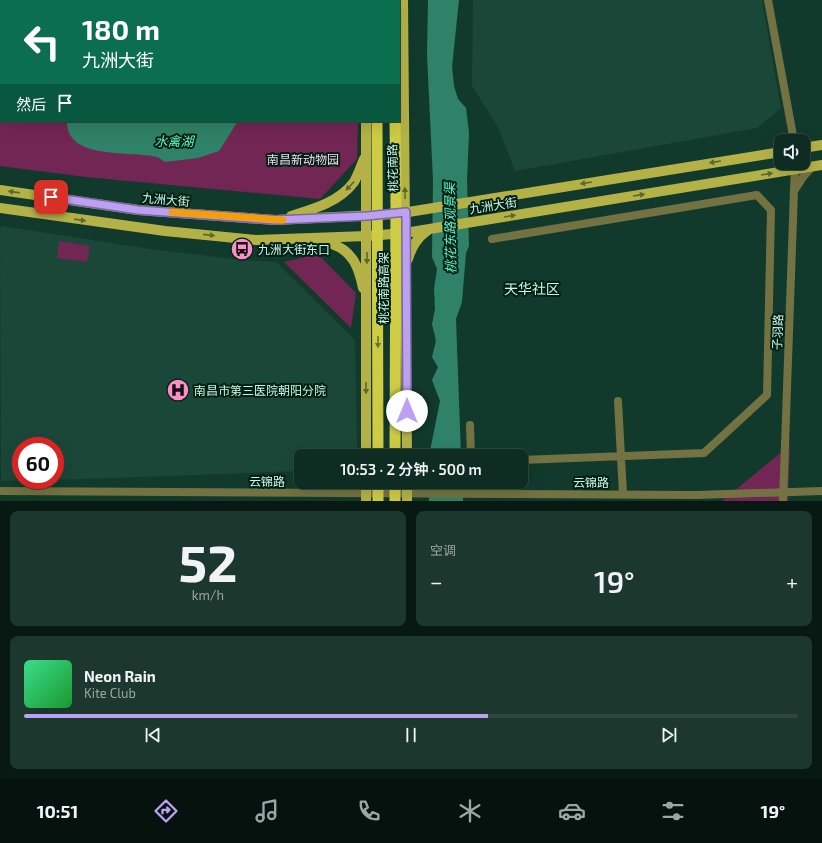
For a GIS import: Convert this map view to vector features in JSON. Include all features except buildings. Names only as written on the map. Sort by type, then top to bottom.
[{"type":"highway","name":"桃花南路高架","points":[[377,122],[378,449]]},
{"type":"highway","name":"桃花南路高架","points":[[395,122],[396,449]]},
{"type":"highway","points":[[378,489],[378,501]]},
{"type":"highway","points":[[395,489],[395,501]]},
{"type":"main road","name":"桃花南路","points":[[403,0],[407,449]]},
{"type":"main road","points":[[366,122],[366,449]]},
{"type":"main road","points":[[810,147],[822,145]]},
{"type":"main road","points":[[275,220],[316,208],[342,193],[354,181],[366,151]]},
{"type":"main road","name":"九洲大街","points":[[0,190],[138,210],[275,220],[367,216],[406,212],[774,153]]},
{"type":"main road","name":"九洲大街","points":[[0,208],[157,230],[256,240],[367,236],[405,233],[774,170]]},
{"type":"main road","points":[[406,265],[414,243],[419,236],[429,229]]},
{"type":"main road","points":[[256,240],[324,241],[349,253],[361,279],[367,306]]},
{"type":"street","points":[[768,0],[793,134]]},
{"type":"street","points":[[794,191],[802,177],[817,166]]},
{"type":"street","name":"子羽路","points":[[783,501],[795,170]]},
{"type":"street","points":[[492,239],[757,195],[771,210],[767,395],[704,453],[528,460]]},
{"type":"street","points":[[618,401],[623,494]]},
{"type":"street","points":[[470,425],[471,449]]},
{"type":"street","points":[[469,493],[470,489]]},
{"type":"street","name":"云锦路","points":[[0,491],[366,497],[469,493],[696,495],[784,491],[822,491]]},
{"type":"shaded area","points":[[473,0],[762,0],[781,108],[757,128],[515,171],[499,129],[472,86]]},
{"type":"shaded area","name":"南昌市第三医院朝阳分院","points":[[2,226],[150,249],[242,260],[276,262],[355,340],[357,448],[294,449],[294,471],[64,480],[64,437],[12,437],[12,481],[1,481],[0,229]]},
{"type":"green space","name":"南昌新动物园","points":[[0,122],[358,122],[357,159],[320,199],[86,177],[0,166]]},
{"type":"green space","points":[[59,241],[90,246],[87,262],[57,258]]},
{"type":"green space","points":[[318,254],[356,293],[351,328],[284,262]]},
{"type":"green space","points":[[790,445],[788,501],[722,501]]},
{"type":"water","name":"桃花东路观景渠","points":[[428,0],[459,0],[452,67],[454,86],[458,99],[466,108],[469,133],[467,180],[469,246],[466,253],[462,302],[456,319],[461,449],[430,449],[440,401],[432,380],[438,367],[432,357],[436,341],[432,324],[435,309],[434,289],[437,269],[432,257],[433,180],[427,55]]},
{"type":"water","name":"水禽湖","points":[[67,122],[237,122],[219,151],[198,158],[165,162],[160,158],[146,155],[117,153],[88,148],[77,143],[70,134]]},
{"type":"water","points":[[428,489],[463,489],[463,501],[429,501]]},
{"type":"slow traffic","points":[[172,212],[283,220]]},
{"type":"place","name":"九洲大街东口","points":[[242,249]]},
{"type":"place","name":"南昌市第三医院朝阳分院","points":[[178,390]]},
{"type":"district","name":"天华社区","points":[[532,288]]},
{"type":"route","points":[[51,197],[138,210],[275,220],[367,216],[406,212],[407,411]]}]
